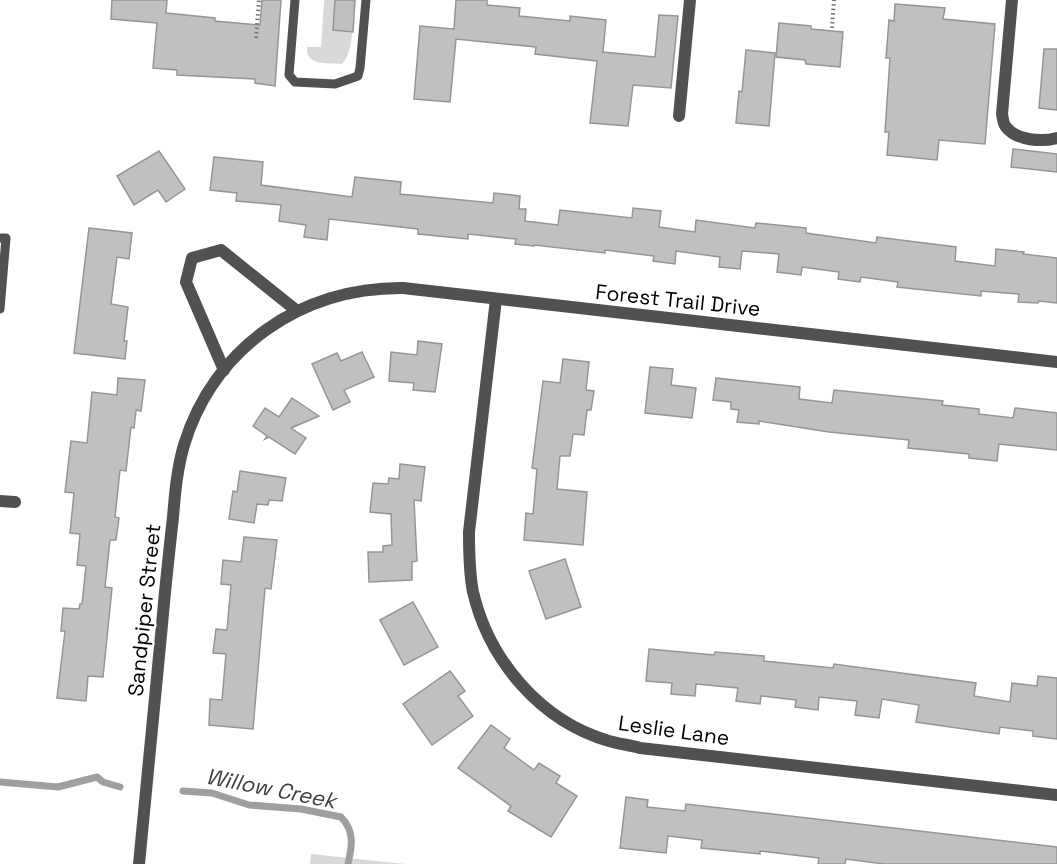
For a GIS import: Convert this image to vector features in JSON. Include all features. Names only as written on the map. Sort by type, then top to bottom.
[{"type":"street","points":[[679,116],[690,0]]},
{"type":"street","points":[[1012,0],[1002,114],[1005,126],[1013,133],[1031,140],[1057,138]]},
{"type":"street","points":[[224,370],[186,282],[192,258],[220,250],[297,311]]},
{"type":"street","name":"Forest Trail Drive","points":[[258,335],[297,311],[327,299],[350,293],[390,288],[1057,362]]},
{"type":"street","name":"Leslie Lane","points":[[496,300],[470,532],[469,561],[472,590],[487,634],[509,671],[539,702],[574,726],[608,740],[640,748],[1057,795]]},
{"type":"street","name":"Sandpiper Street","points":[[139,864],[177,478],[190,426],[201,405],[237,354],[258,335]]},
{"type":"street","points":[[0,501],[15,502]]},
{"type":"lane","points":[[295,0],[289,75],[295,82],[335,84],[357,76],[360,68],[366,0]]},
{"type":"lane","points":[[0,238],[6,238],[0,309]]},
{"type":"path","points":[[256,38],[259,0]]},
{"type":"path","points":[[832,28],[834,0]]},
{"type":"shaded area","points":[[324,0],[353,0],[351,43],[342,64],[318,62],[310,58],[307,53],[307,47],[321,47]]},
{"type":"shaded area","points":[[311,854],[405,864],[310,864]]},
{"type":"building","points":[[112,0],[167,0],[166,13],[260,25],[262,0],[281,0],[275,86],[255,83],[255,79],[177,75],[177,70],[153,68],[157,23],[111,19]]},
{"type":"building","points":[[335,0],[355,0],[353,32],[333,30]]},
{"type":"building","points":[[456,0],[487,0],[487,5],[520,8],[519,16],[570,21],[570,16],[606,20],[603,52],[655,57],[659,15],[678,16],[671,88],[633,85],[628,126],[590,123],[597,61],[535,54],[536,47],[456,39],[450,102],[414,99],[420,26],[454,29]]},
{"type":"building","points":[[895,4],[945,8],[943,19],[995,24],[985,144],[939,140],[937,160],[887,155],[889,132],[885,132],[890,58],[886,58],[889,20],[894,21]]},
{"type":"building","points":[[779,23],[843,32],[840,67],[806,64],[805,60],[776,57]]},
{"type":"building","points":[[1044,49],[1057,49],[1057,110],[1039,108]]},
{"type":"building","points":[[746,50],[775,53],[769,126],[736,123]]},
{"type":"building","points":[[1013,149],[1057,154],[1057,172],[1011,167]]},
{"type":"building","points":[[159,151],[185,189],[166,202],[158,190],[134,205],[117,176]]},
{"type":"building","points":[[214,157],[263,162],[261,185],[352,197],[355,177],[401,182],[400,194],[493,203],[494,193],[520,196],[519,209],[526,209],[525,221],[558,225],[560,210],[632,218],[633,208],[661,211],[659,227],[695,232],[696,220],[755,228],[756,223],[806,228],[806,233],[876,243],[877,237],[956,247],[955,261],[995,266],[996,249],[1024,252],[1023,254],[1057,258],[1057,303],[1018,302],[1019,294],[981,291],[981,296],[897,287],[898,282],[861,277],[860,282],[838,279],[839,272],[802,267],[801,275],[777,272],[779,254],[742,251],[740,269],[719,267],[720,257],[676,251],[675,264],[653,261],[654,256],[515,244],[516,239],[468,234],[468,239],[418,234],[418,229],[329,219],[327,240],[304,237],[306,225],[279,221],[281,205],[236,201],[237,193],[210,190]]},
{"type":"building","points":[[89,228],[132,233],[129,259],[117,257],[111,304],[128,307],[124,341],[127,341],[125,359],[74,353]]},
{"type":"building","points":[[418,341],[442,344],[435,392],[413,390],[414,383],[389,381],[391,352],[417,355]]},
{"type":"building","points":[[362,352],[374,377],[344,390],[350,402],[333,410],[312,364],[337,353],[341,361]]},
{"type":"building","points":[[563,359],[589,362],[586,390],[594,391],[591,410],[587,410],[584,435],[573,434],[570,456],[560,456],[557,489],[587,492],[583,545],[524,540],[526,513],[533,514],[537,469],[532,468],[543,381],[560,383]]},
{"type":"building","points":[[650,367],[673,369],[671,385],[696,388],[692,418],[645,413]]},
{"type":"building","points":[[118,378],[145,380],[141,411],[136,410],[134,428],[131,427],[126,471],[120,470],[115,517],[119,518],[116,540],[110,540],[105,587],[112,588],[103,677],[88,676],[86,701],[57,698],[65,631],[61,631],[63,608],[79,609],[82,604],[86,566],[77,565],[80,534],[70,533],[74,493],[65,492],[71,441],[87,443],[92,392],[117,395]]},
{"type":"building","points":[[716,378],[800,387],[799,399],[832,403],[834,390],[943,401],[942,405],[979,409],[979,414],[1013,418],[1015,408],[1057,413],[1057,450],[999,444],[997,461],[969,458],[969,454],[908,448],[909,440],[829,432],[759,421],[759,424],[737,422],[739,410],[731,409],[731,402],[713,400]]},
{"type":"building","points":[[292,398],[319,416],[291,428],[306,438],[295,454],[269,437],[265,439],[267,436],[253,426],[265,408],[279,417]]},
{"type":"building","points":[[400,464],[425,467],[421,501],[414,500],[417,561],[412,562],[412,580],[369,582],[368,552],[383,552],[383,546],[392,545],[391,514],[370,512],[373,483],[388,484],[389,478],[399,479]]},
{"type":"building","points":[[240,471],[286,478],[282,501],[269,500],[268,505],[257,504],[254,523],[229,519],[233,491],[237,492]]},
{"type":"building","points":[[244,537],[277,540],[271,589],[265,588],[253,729],[209,725],[210,699],[222,700],[226,654],[213,653],[216,629],[227,630],[231,585],[221,584],[223,560],[241,562]]},
{"type":"building","points":[[565,559],[581,607],[546,619],[529,571]]},
{"type":"building","points":[[413,602],[438,647],[404,665],[380,620]]},
{"type":"building","points":[[649,649],[714,655],[715,652],[764,656],[764,661],[833,668],[834,664],[976,683],[974,696],[1010,702],[1012,683],[1037,686],[1038,676],[1057,678],[1057,739],[1033,736],[1033,731],[1000,727],[999,734],[916,722],[919,705],[882,699],[879,718],[855,715],[857,701],[819,697],[818,710],[795,707],[796,700],[761,696],[760,704],[736,701],[738,688],[696,684],[695,696],[671,694],[672,683],[646,681]]},
{"type":"building","points":[[450,671],[465,691],[458,696],[473,716],[432,745],[403,704]]},
{"type":"building","points":[[491,725],[510,739],[504,748],[534,770],[539,763],[560,776],[556,783],[577,796],[551,837],[508,811],[511,806],[458,768]]},
{"type":"building","points":[[626,797],[648,800],[647,807],[685,811],[686,804],[1057,847],[1057,864],[884,864],[846,859],[845,864],[818,864],[819,858],[760,851],[760,854],[701,848],[702,840],[668,836],[666,853],[620,848]]},
{"type":"waterway","name":"Willow Creek","points":[[0,782],[58,787],[97,777],[103,782],[120,787]]},
{"type":"waterway","name":"Willow Creek","points":[[183,791],[212,793],[249,805],[301,809],[341,817],[349,828],[350,834],[348,864]]}]
